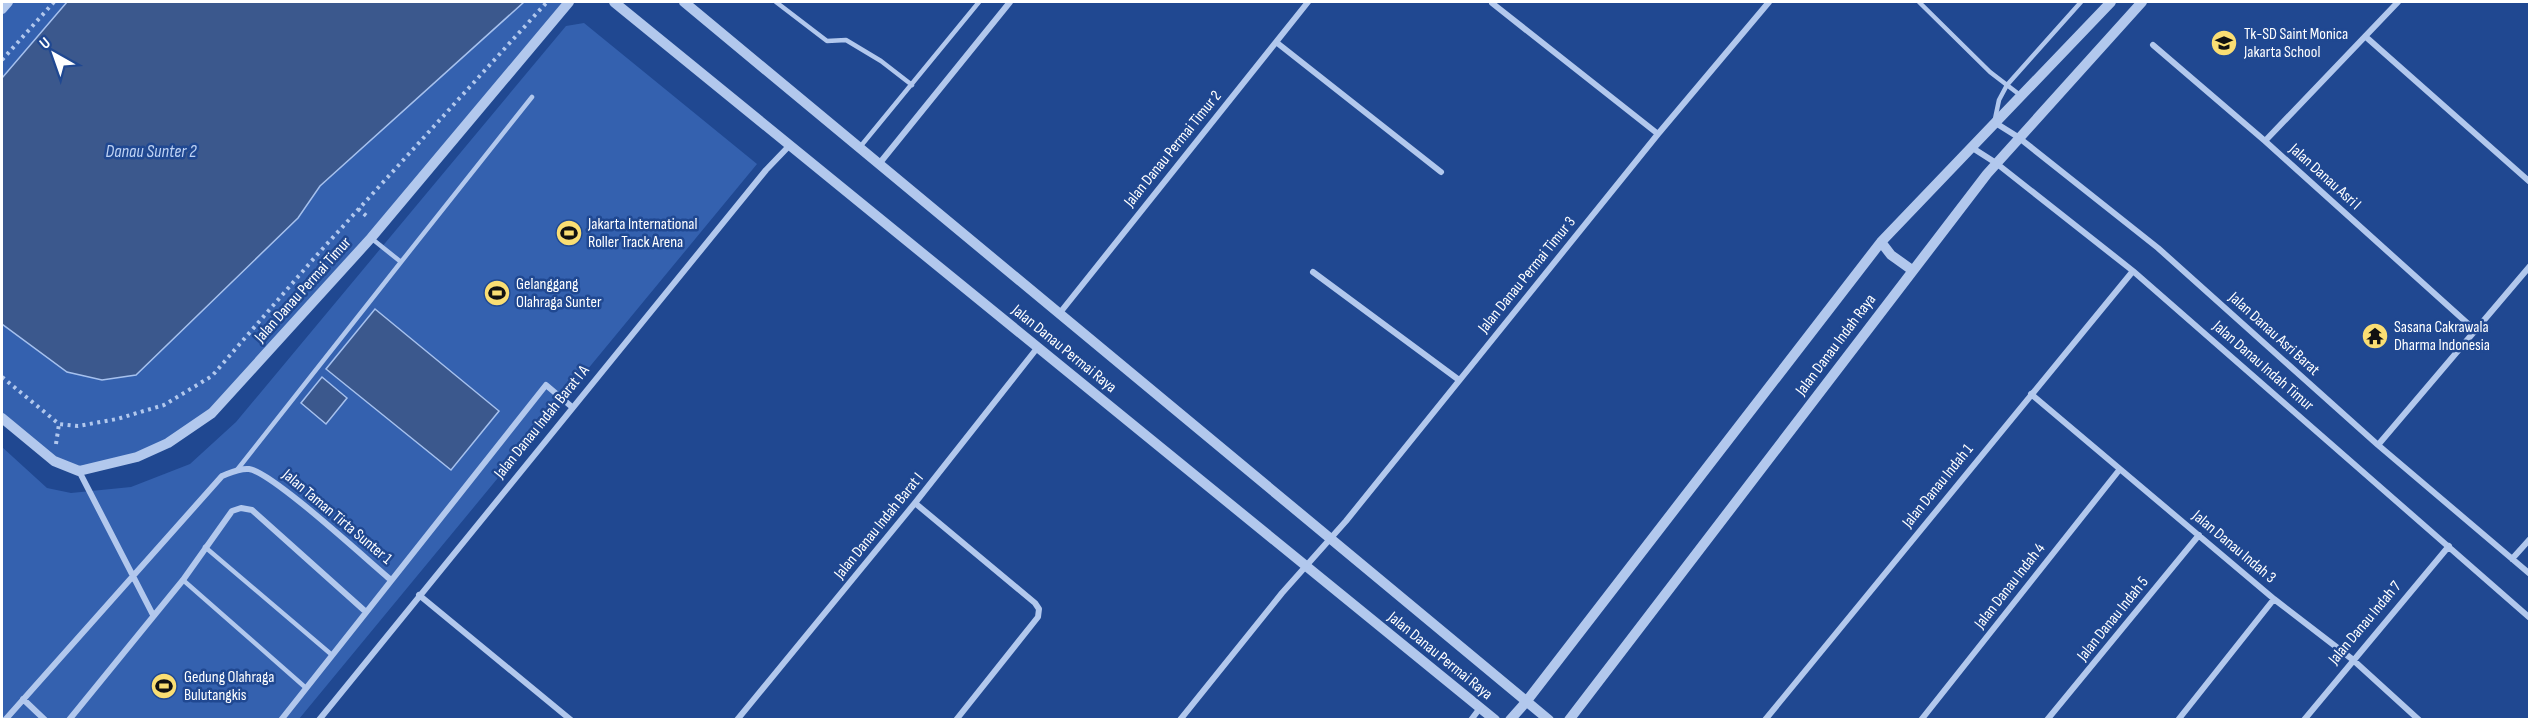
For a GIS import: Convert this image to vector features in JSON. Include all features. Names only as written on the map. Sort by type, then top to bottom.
[{"type":"street","points":[[2,9],[8,2]]},
{"type":"street","name":"Jalan Danau Permai Timur","points":[[79,471],[138,457],[168,443],[212,413],[371,237],[569,2]]},
{"type":"street","name":"Jalan Danau Permai Raya","points":[[614,2],[1307,564],[1495,720]]},
{"type":"street","name":"Jalan Danau Permai Raya","points":[[684,2],[1329,540],[1549,720]]},
{"type":"street","points":[[879,164],[1010,2]]},
{"type":"street","name":"Jalan Danau Permai Timur 2","points":[[1059,314],[1308,2]]},
{"type":"street","name":"Jalan Danau Permai Timur 3","points":[[1180,720],[1658,134],[1769,2]]},
{"type":"street","name":"Jalan Danau Indah Raya","points":[[1510,720],[1529,704],[1881,242],[2111,2]]},
{"type":"street","name":"Jalan Danau Indah Raya","points":[[1569,720],[1996,163],[2142,2]]},
{"type":"street","points":[[2265,141],[2398,2]]},
{"type":"street","points":[[1492,3],[1658,134]]},
{"type":"street","points":[[2366,37],[2529,182]]},
{"type":"street","points":[[1276,42],[1441,172]]},
{"type":"street","name":"Jalan Danau Asri I","points":[[2153,45],[2265,141],[2476,331]]},
{"type":"street","name":"Jalan Danau Asri Barat","points":[[1994,122],[2018,137],[2158,248],[2378,445],[2529,574]]},
{"type":"street","name":"Jalan Danau Indah Barat I A","points":[[319,720],[572,407],[766,170],[790,144]]},
{"type":"street","name":"Jalan Danau Indah Timur","points":[[1970,147],[1996,163],[2133,271],[2529,618]]},
{"type":"street","points":[[1881,242],[1891,255],[1912,270]]},
{"type":"street","points":[[2378,445],[2529,266]]},
{"type":"street","name":"Jalan Danau Indah 1","points":[[1768,718],[2133,271]]},
{"type":"street","points":[[1313,272],[1459,380]]},
{"type":"street","name":"Jalan Danau Indah Barat I","points":[[737,720],[915,503],[1038,347]]},
{"type":"street","name":"Jalan Taman Tirta Sunter 1","points":[[281,720],[546,385],[572,407]]},
{"type":"street","name":"Jalan Danau Indah 3","points":[[2031,394],[2274,599],[2352,659],[2420,720]]},
{"type":"street","points":[[2,418],[54,461],[79,471],[153,615]]},
{"type":"street","name":"Jalan Taman Tirta Sunter 1","points":[[237,470],[249,469],[273,480],[391,580]]},
{"type":"street","name":"Jalan Danau Indah 4","points":[[1921,720],[2120,469]]},
{"type":"street","points":[[5,720],[131,575],[222,476],[237,470]]},
{"type":"street","points":[[915,503],[1035,603],[1039,609],[1038,617],[956,720]]},
{"type":"street","points":[[69,720],[183,580],[232,511],[241,508],[252,510],[366,612]]},
{"type":"street","name":"Jalan Danau Indah 5","points":[[2047,720],[2199,535]]},
{"type":"street","points":[[2512,559],[2529,539]]},
{"type":"street","name":"Jalan Danau Indah 7","points":[[2304,720],[2352,659],[2449,546]]},
{"type":"street","points":[[419,595],[571,720]]},
{"type":"street","points":[[2178,720],[2274,599]]},
{"type":"street","points":[[23,699],[45,720]]},
{"type":"street","points":[[1471,720],[1480,708]]},
{"type":"lane","points":[[776,2],[827,41],[846,40],[881,61],[912,85]]},
{"type":"lane","points":[[860,147],[980,2]]},
{"type":"lane","points":[[1919,2],[1990,72],[2021,97]]},
{"type":"lane","points":[[1994,122],[1999,100],[2007,85],[2081,2]]},
{"type":"lane","points":[[237,470],[532,98]]},
{"type":"lane","points":[[371,237],[401,262]]},
{"type":"lane","points":[[205,547],[332,655]]},
{"type":"lane","points":[[183,580],[306,688]]},
{"type":"path","points":[[2,60],[54,2]]},
{"type":"path","points":[[2,376],[59,424],[78,426],[117,419],[164,405],[212,376],[316,256],[547,2]]},
{"type":"shaded area","points":[[12,2],[67,2],[2,78],[2,13]]},
{"type":"shaded area","points":[[524,2],[569,2],[470,119],[212,413],[168,443],[79,471],[54,461],[2,418],[2,322],[298,218],[320,186]]},
{"type":"shaded area","name":"Gelanggang Olahraga Sunter","points":[[584,23],[757,164],[299,719],[2,719],[2,447],[47,488],[71,493],[131,487],[190,464],[236,422],[566,26]]},
{"type":"water","name":"Danau Sunter 2","points":[[67,2],[524,2],[320,186],[298,218],[136,375],[102,380],[67,372],[2,324],[2,78]]},
{"type":"water","points":[[375,309],[499,411],[451,470],[326,369]]},
{"type":"water","points":[[322,377],[347,398],[326,424],[301,403]]},
{"type":"place","name":"Tk-SD Saint Monica Jakarta School","points":[[2224,43]]},
{"type":"place","name":"Jakarta International Roller Track Arena","points":[[569,233]]},
{"type":"place","name":"Gelanggang Olahraga Sunter","points":[[497,293]]},
{"type":"place","name":"Sasana Cakrawala Dharma Indonesia","points":[[2375,336]]},
{"type":"place","name":"Gedung Olahraga Bulutangkis","points":[[164,686]]}]
